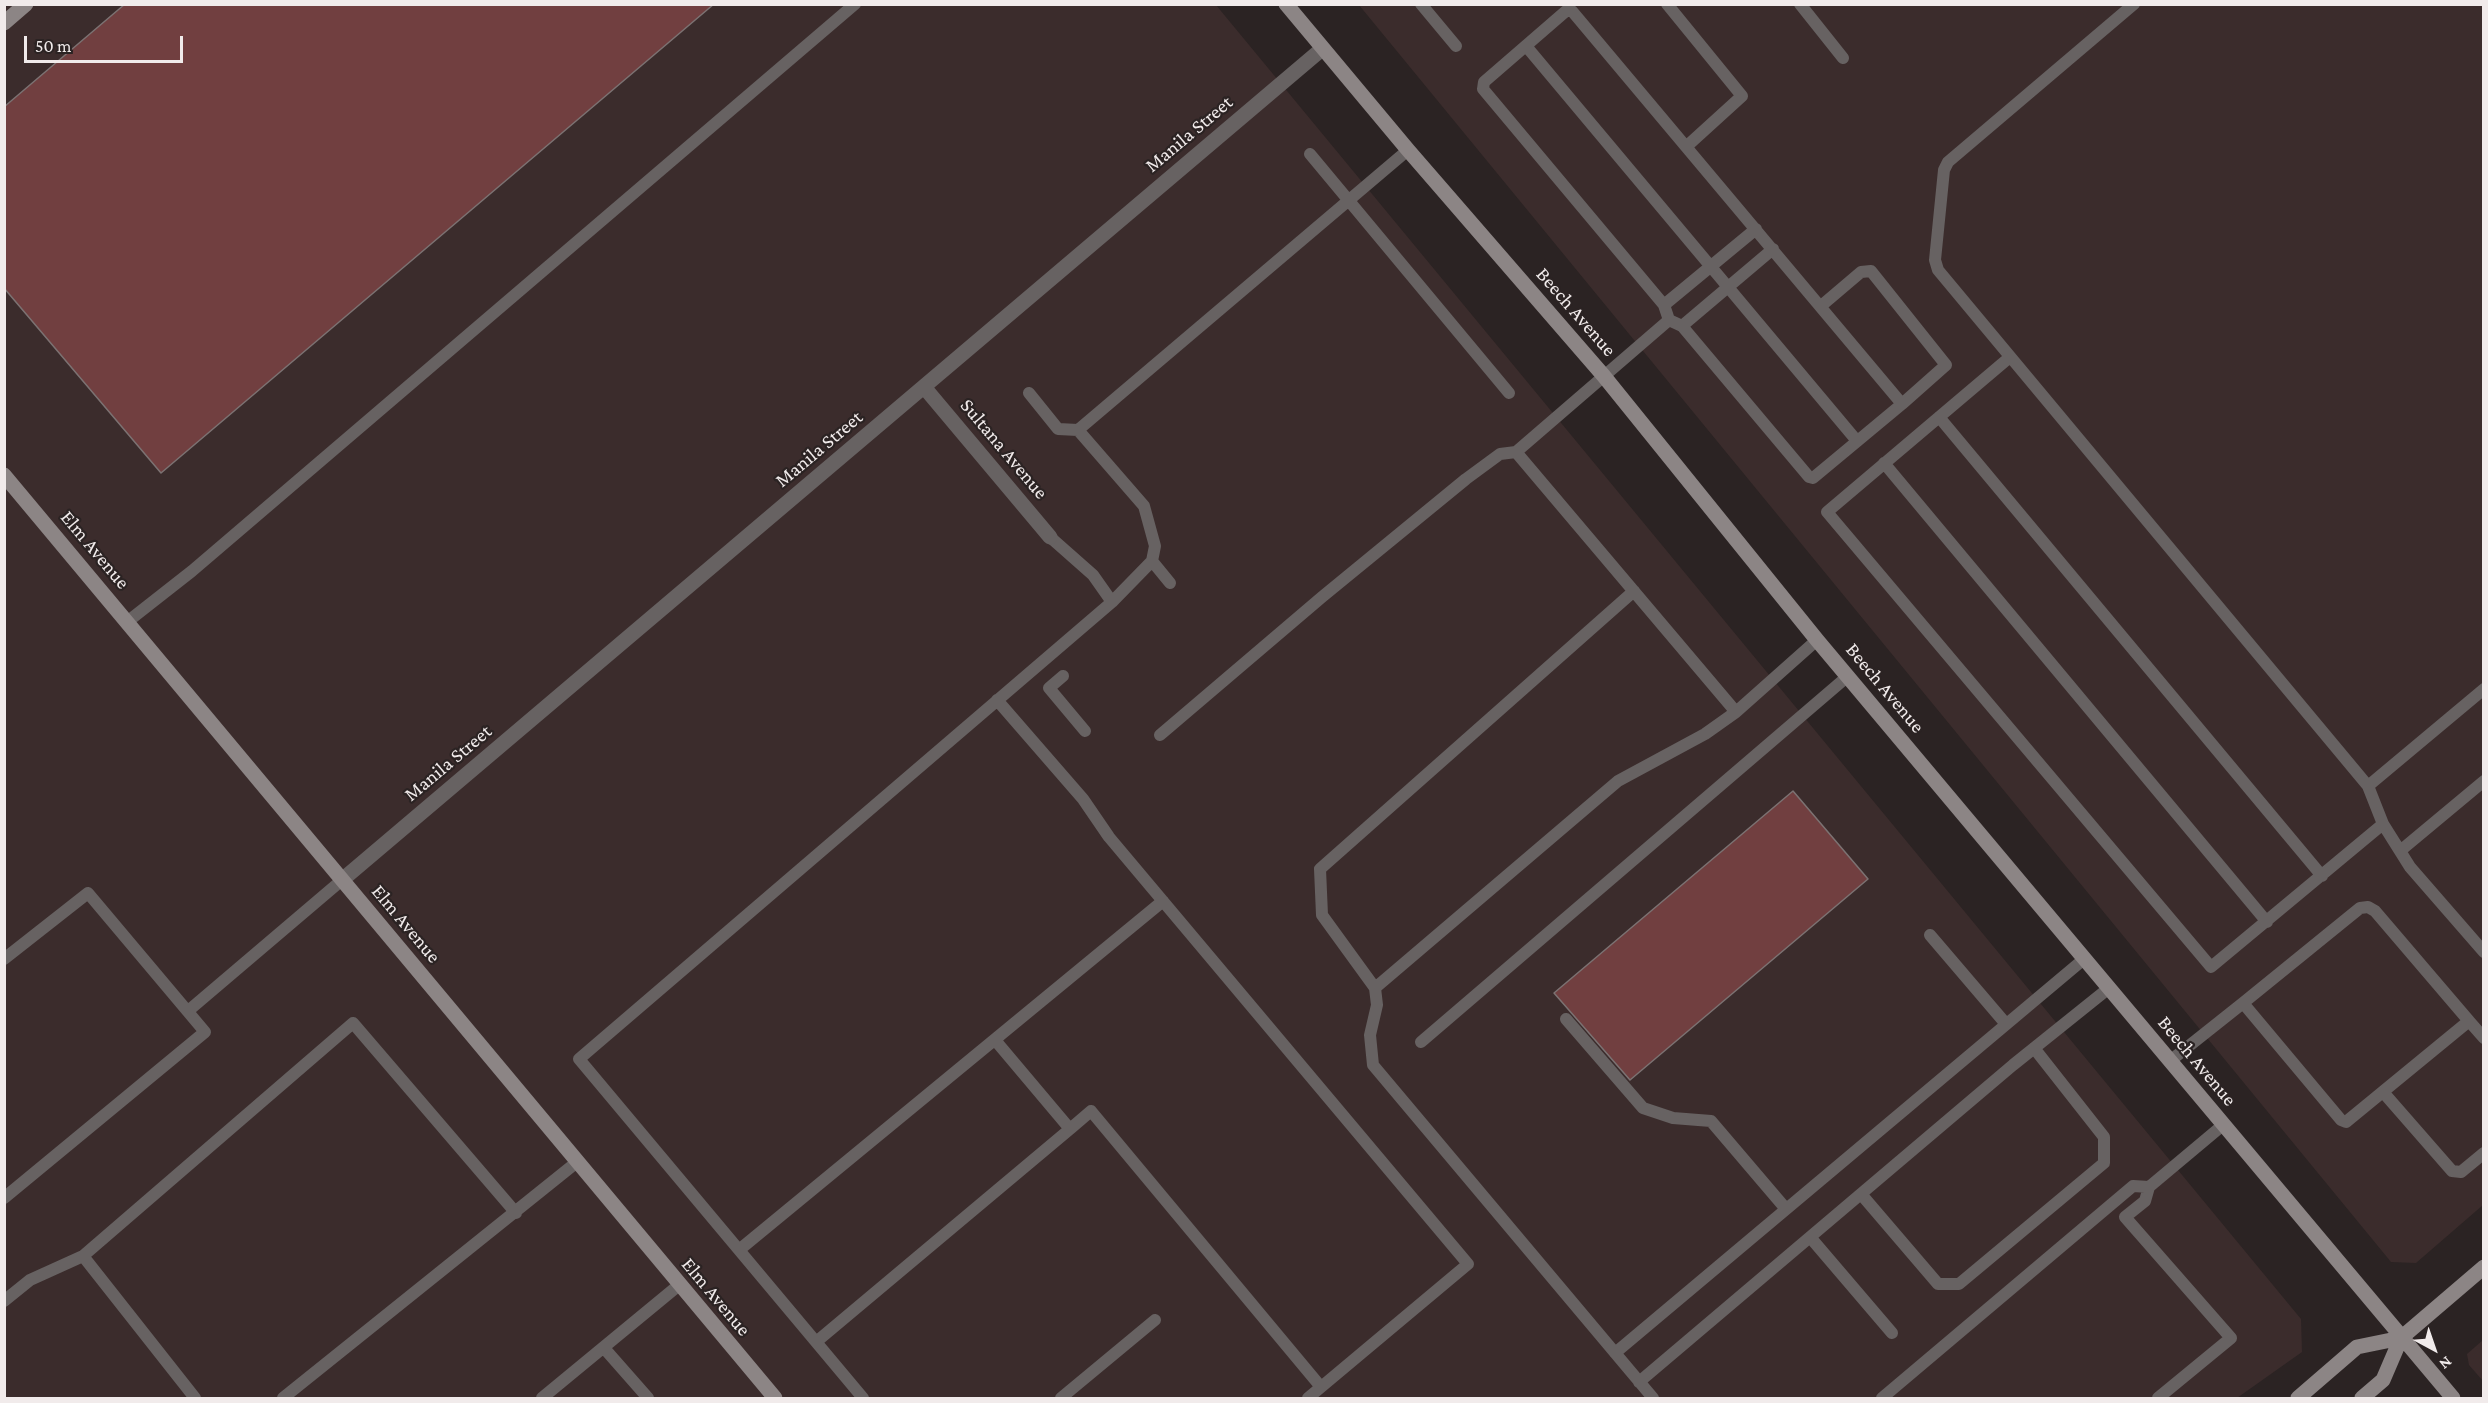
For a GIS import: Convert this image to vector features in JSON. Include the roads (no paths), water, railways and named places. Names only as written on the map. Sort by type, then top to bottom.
[{"type":"main road","points":[[4,23],[26,4]]},
{"type":"main road","name":"Beech Avenue","points":[[1286,4],[1408,150],[1603,375],[1817,640],[2453,1398]]},
{"type":"main road","name":"Elm Avenue","points":[[4,475],[775,1398]]},
{"type":"main road","points":[[2361,1398],[2383,1380],[2401,1338],[2484,1267]]},
{"type":"main road","points":[[2298,1398],[2357,1347],[2401,1338]]},
{"type":"street","name":"Manila Street","points":[[342,880],[1322,48]]},
{"type":"street","name":"Sultana Avenue","points":[[924,387],[1050,537]]},
{"type":"lane","points":[[127,622],[192,571],[855,4]]},
{"type":"lane","points":[[1421,4],[1456,46]]},
{"type":"lane","points":[[1667,4],[1742,96],[1687,146]]},
{"type":"lane","points":[[1800,4],[1843,58]]},
{"type":"lane","points":[[2134,4],[1948,162],[1944,170],[1935,260],[1938,270],[2368,786],[2384,824],[2410,867],[2484,952]]},
{"type":"lane","points":[[1821,306],[1861,272],[1871,271],[1946,361],[1945,368],[1902,404],[1811,479],[1682,326],[1670,320],[1664,305],[1483,88],[1484,82],[1566,11],[1572,11],[1902,404]]},
{"type":"lane","points":[[1526,46],[1857,441]]},
{"type":"lane","points":[[1029,393],[1058,429],[1078,430],[1408,150]]},
{"type":"lane","points":[[1310,154],[1509,393]]},
{"type":"lane","points":[[1664,305],[1756,229]]},
{"type":"lane","points":[[1682,326],[1773,249]]},
{"type":"lane","points":[[1160,735],[1322,597],[1466,479],[1500,454],[1516,452],[1603,375],[1670,320]]},
{"type":"lane","points":[[2010,357],[1827,512],[2211,967],[2384,824]]},
{"type":"lane","points":[[1939,417],[2322,876]]},
{"type":"lane","points":[[863,1398],[579,1059],[1112,602],[1152,561],[1155,546],[1144,506],[1078,430]]},
{"type":"lane","points":[[1516,452],[1737,712]]},
{"type":"lane","points":[[1884,463],[2267,922]]},
{"type":"lane","points":[[1050,537],[1093,575],[1112,602]]},
{"type":"lane","points":[[1152,561],[1170,583]]},
{"type":"lane","points":[[1634,591],[1320,869],[1322,915],[1375,988],[1377,1005],[1370,1035],[1373,1065],[1653,1398]]},
{"type":"lane","points":[[1375,988],[1618,781],[1706,734],[1737,712],[1817,640]]},
{"type":"lane","points":[[1064,676],[1049,688],[1085,731]]},
{"type":"lane","points":[[1421,1042],[1848,676]]},
{"type":"lane","points":[[2368,786],[2484,689]]},
{"type":"lane","points":[[998,700],[1083,799],[1109,837],[1468,1264],[1308,1398]]},
{"type":"lane","points":[[2400,851],[2484,781]]},
{"type":"lane","points":[[188,1011],[342,880]]},
{"type":"lane","points":[[4,959],[88,893],[205,1032],[4,1198]]},
{"type":"lane","points":[[739,1250],[1163,901]]},
{"type":"lane","points":[[2170,1061],[2360,908],[2368,907],[2375,911],[2484,1038]]},
{"type":"lane","points":[[1930,935],[2006,1024]]},
{"type":"lane","points":[[1615,1353],[2084,959]]},
{"type":"lane","points":[[1639,1382],[2034,1048],[2109,988]]},
{"type":"lane","points":[[2243,1003],[2341,1120],[2349,1121],[2469,1022]]},
{"type":"lane","points":[[1566,1018],[1643,1108],[1673,1118],[1711,1121],[1786,1209]]},
{"type":"lane","points":[[4,1301],[30,1280],[83,1256],[353,1023],[516,1213]]},
{"type":"lane","points":[[995,1040],[1070,1129]]},
{"type":"lane","points":[[1861,1194],[1938,1284],[1959,1284],[2104,1163],[2104,1137],[2034,1048]]},
{"type":"lane","points":[[2383,1092],[2452,1171],[2461,1172],[2484,1153]]},
{"type":"lane","points":[[816,1342],[1091,1111],[1321,1387]]},
{"type":"lane","points":[[2158,1398],[2231,1338],[2125,1217],[2145,1201],[2149,1187],[2223,1125]]},
{"type":"lane","points":[[283,1398],[577,1162]]},
{"type":"lane","points":[[1882,1398],[2133,1186],[2149,1187]]},
{"type":"lane","points":[[1810,1237],[1892,1333]]},
{"type":"lane","points":[[83,1256],[195,1398]]},
{"type":"lane","points":[[542,1398],[679,1285]]},
{"type":"lane","points":[[1061,1398],[1155,1320]]},
{"type":"lane","points":[[604,1348],[648,1398]]}]
